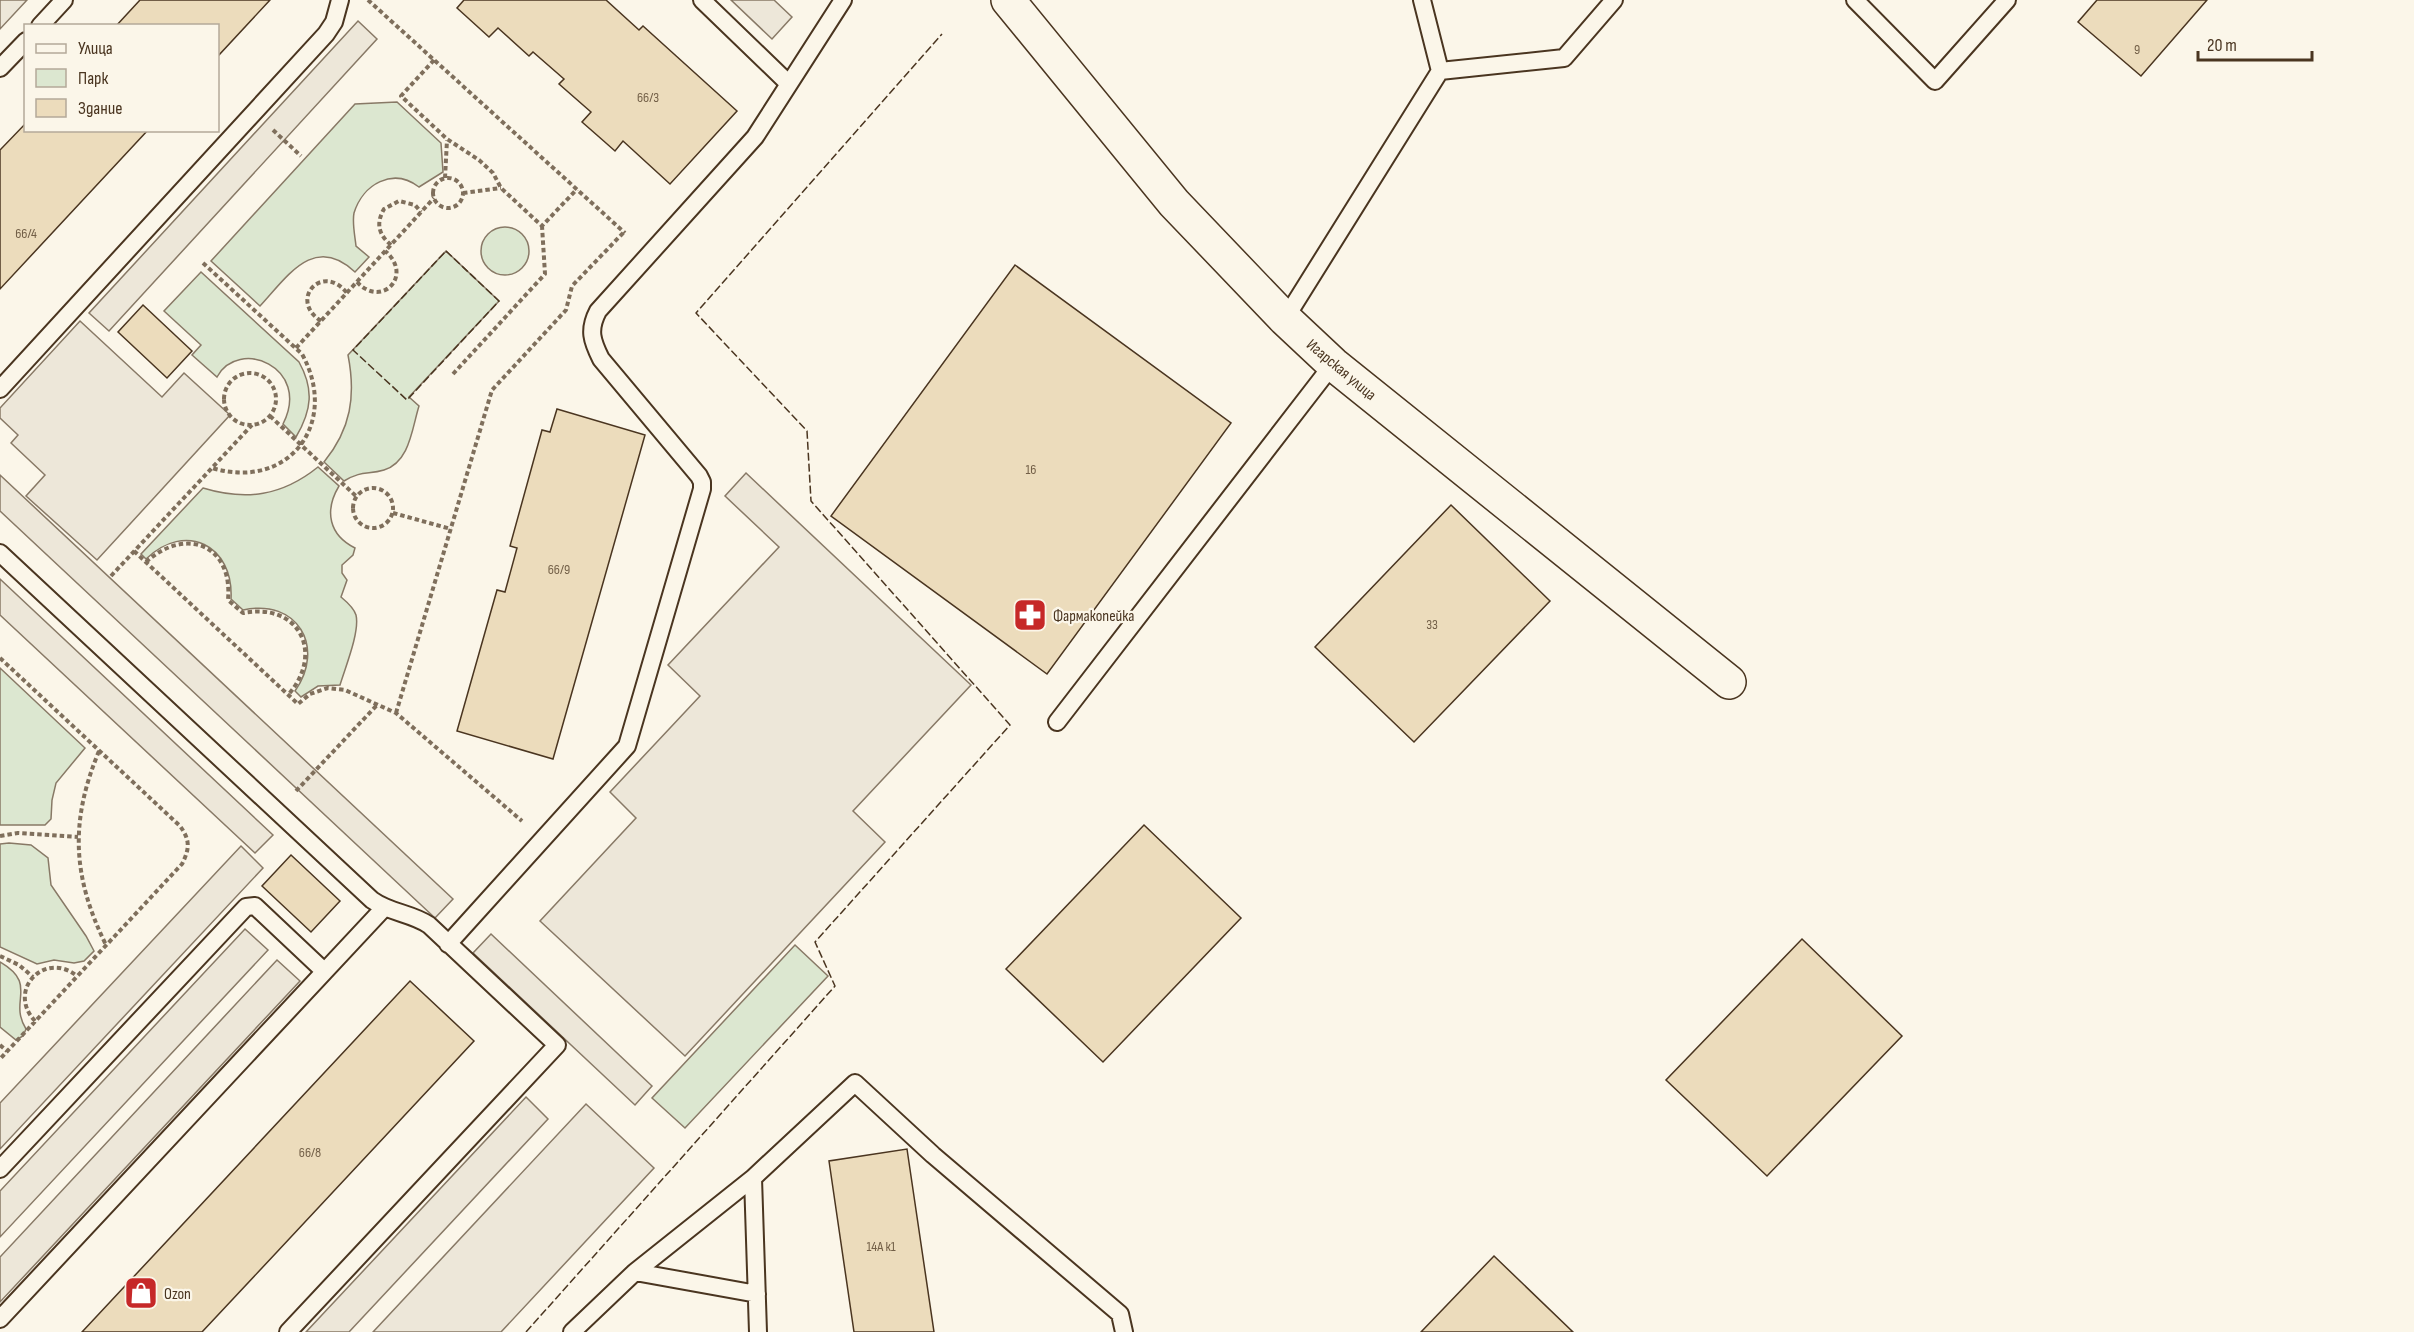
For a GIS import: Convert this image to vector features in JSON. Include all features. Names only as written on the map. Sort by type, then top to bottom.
[{"type":"street","name":"Игарская улица","points":[[1008,0],[1174,202],[1285,319],[1333,364],[1729,682]]},
{"type":"lane","points":[[42,24],[64,0]]},
{"type":"lane","points":[[0,389],[326,34],[334,22],[340,0]]},
{"type":"lane","points":[[702,0],[789,84]]},
{"type":"lane","points":[[448,944],[627,746],[702,489],[699,476],[601,359],[591,340],[591,323],[598,311],[755,137],[843,0]]},
{"type":"lane","points":[[1285,319],[1440,71],[1422,0]]},
{"type":"lane","points":[[1440,71],[1564,58],[1614,0]]},
{"type":"lane","points":[[1855,0],[1935,81],[2007,0]]},
{"type":"lane","points":[[0,69],[24,43]]},
{"type":"lane","points":[[1057,722],[1333,364]]},
{"type":"lane","points":[[0,553],[384,909],[420,920],[557,1045],[288,1332]]},
{"type":"lane","points":[[0,1169],[246,907],[255,906],[324,971]]},
{"type":"lane","points":[[0,1318],[384,909]]},
{"type":"lane","points":[[572,1332],[635,1272],[753,1178],[855,1083],[933,1155],[1120,1314],[1124,1332]]},
{"type":"lane","points":[[753,1178],[758,1332]]},
{"type":"lane","points":[[635,1272],[757,1294]]},
{"type":"path","points":[[368,1],[650,254]]},
{"type":"path","points":[[434,60],[401,96],[447,139],[479,160],[493,173],[501,188],[542,226],[545,274],[453,374]]},
{"type":"path","points":[[253,113],[301,156]]},
{"type":"path","points":[[445,177],[447,139]]},
{"type":"path","points":[[445,177],[455,179],[462,186],[463,193],[459,204],[451,209],[441,207],[432,191],[436,182],[445,177]]},
{"type":"path","points":[[463,193],[501,188]]},
{"type":"path","points":[[542,226],[577,189]]},
{"type":"path","points":[[296,348],[434,198]]},
{"type":"path","points":[[391,245],[380,232],[378,225],[384,209],[399,201],[415,205],[421,212]]},
{"type":"path","points":[[396,713],[492,390],[566,309],[572,286],[624,232]]},
{"type":"path","points":[[357,282],[363,289],[372,293],[382,292],[391,286],[396,278],[397,267],[393,258],[385,251]]},
{"type":"path","points":[[203,263],[296,348],[311,371],[316,390],[316,409],[311,428],[301,445],[286,460],[269,469],[250,474],[230,474],[212,468]]},
{"type":"path","points":[[321,321],[312,315],[307,307],[307,297],[311,288],[320,282],[330,280],[340,284],[347,293]]},
{"type":"path","points":[[251,373],[263,376],[272,384],[276,395],[275,406],[270,416],[261,423],[252,425],[238,423],[229,415],[225,404],[225,393],[230,382],[240,375],[251,373]]},
{"type":"path","points":[[270,416],[357,497]]},
{"type":"path","points":[[111,576],[252,425]]},
{"type":"path","points":[[368,488],[388,493],[393,503],[393,513],[388,523],[379,528],[368,528],[359,523],[354,514],[353,503],[357,497],[368,488]]},
{"type":"path","points":[[393,513],[451,529]]},
{"type":"path","points":[[147,562],[160,550],[174,544],[188,543],[203,547],[216,555],[225,568],[230,583],[228,600],[243,613],[271,611],[294,625],[302,636],[306,663],[301,677],[288,695]]},
{"type":"path","points":[[134,551],[298,704],[310,694],[328,688],[345,690],[396,713],[543,839]]},
{"type":"path","points":[[0,658],[180,826],[188,838],[188,852],[182,864],[0,1059]]},
{"type":"path","points":[[278,812],[377,705]]},
{"type":"path","points":[[99,751],[86,788],[78,837],[84,893],[106,945]]},
{"type":"path","points":[[0,836],[18,833],[78,837]]},
{"type":"path","points":[[0,956],[19,965],[33,977]]},
{"type":"path","points":[[35,1022],[25,1007],[24,998],[33,977],[44,969],[53,967],[71,971],[77,976]]},
{"type":"path","points":[[0,1045],[7,1051]]},
{"type":"green space","points":[[397,102],[441,143],[443,172],[419,187],[409,181],[389,179],[372,187],[364,194],[354,213],[356,246],[369,257],[355,272],[340,261],[327,257],[314,258],[291,272],[260,306],[211,261],[355,104]]},
{"type":"green space","points":[[500,227],[510,227],[522,234],[529,246],[529,256],[522,268],[510,275],[500,275],[485,264],[481,256],[481,246],[492,231]]},
{"type":"green space","points":[[446,251],[499,301],[409,397],[419,406],[409,443],[399,460],[384,470],[360,474],[344,481],[324,462],[340,437],[349,412],[351,384],[348,355]]},
{"type":"green space","points":[[201,272],[299,362],[307,381],[309,400],[305,418],[296,437],[283,424],[289,404],[288,387],[280,374],[269,364],[255,359],[240,359],[227,365],[217,377],[192,355],[201,345],[164,311]]},
{"type":"green space","points":[[318,467],[339,486],[332,504],[332,522],[339,536],[355,548],[353,555],[342,565],[342,573],[347,580],[341,597],[354,610],[357,622],[340,685],[318,686],[301,697],[295,691],[304,674],[308,658],[301,630],[291,619],[278,611],[262,608],[243,610],[231,599],[230,580],[224,565],[216,553],[204,544],[191,541],[176,542],[161,548],[146,559],[141,554],[203,488],[234,494],[263,493],[291,484]]},
{"type":"green space","points":[[0,668],[85,748],[56,783],[51,819],[45,825],[0,825]]},
{"type":"green space","points":[[0,844],[31,845],[48,858],[51,885],[94,951],[84,961],[74,963],[54,960],[37,964],[0,947]]},
{"type":"green space","points":[[795,945],[828,976],[685,1128],[652,1098]]},
{"type":"green space","points":[[0,962],[12,970],[21,986],[21,1019],[26,1029],[23,1036],[16,1040],[0,1027]]},
{"type":"shaded area","points":[[0,0],[27,0],[0,29]]},
{"type":"shaded area","points":[[731,0],[774,0],[792,17],[772,39]]},
{"type":"shaded area","points":[[358,21],[377,39],[109,331],[89,313]]},
{"type":"shaded area","points":[[80,321],[162,397],[184,373],[230,415],[97,560],[26,496],[45,475],[11,443],[18,435],[0,418],[0,408]]},
{"type":"shaded area","points":[[746,473],[971,685],[853,811],[885,842],[685,1056],[540,921],[636,818],[610,792],[700,696],[668,665],[779,547],[725,496]]},
{"type":"shaded area","points":[[0,475],[453,899],[435,918],[0,511]]},
{"type":"shaded area","points":[[0,579],[273,835],[255,853],[0,615]]},
{"type":"shaded area","points":[[241,846],[263,868],[0,1149],[0,1103]]},
{"type":"shaded area","points":[[245,929],[268,950],[0,1237],[0,1191]]},
{"type":"shaded area","points":[[491,934],[652,1086],[635,1105],[473,953]]},
{"type":"shaded area","points":[[277,960],[300,981],[0,1302],[0,1257]]},
{"type":"shaded area","points":[[526,1097],[548,1119],[349,1332],[306,1332]]},
{"type":"shaded area","points":[[586,1104],[654,1168],[501,1332],[373,1332]]},
{"type":"building","points":[[140,0],[270,0],[219,55],[219,24],[118,24]]},
{"type":"building","points":[[464,0],[606,0],[639,30],[643,26],[737,111],[670,184],[623,141],[615,151],[582,122],[591,112],[559,84],[564,79],[533,52],[529,56],[498,28],[489,37],[457,8]]},
{"type":"building","points":[[2097,0],[2207,0],[2141,76],[2078,22]]},
{"type":"building","points":[[24,125],[24,132],[146,132],[0,289],[0,150]]},
{"type":"building","points":[[1015,265],[1231,423],[1047,674],[831,516]]},
{"type":"building","points":[[143,305],[192,351],[167,378],[118,332]]},
{"type":"building","points":[[557,409],[645,435],[553,759],[457,731],[497,590],[505,592],[517,548],[510,546],[542,430],[550,432]]},
{"type":"building","points":[[1451,505],[1550,601],[1414,742],[1315,647]]},
{"type":"building","points":[[1144,825],[1241,918],[1103,1062],[1006,969]]},
{"type":"building","points":[[291,855],[340,901],[311,932],[262,886]]},
{"type":"building","points":[[1802,939],[1902,1036],[1767,1176],[1666,1080]]},
{"type":"building","points":[[410,981],[474,1041],[276,1253],[202,1332],[82,1332]]},
{"type":"building","points":[[907,1149],[934,1332],[854,1332],[829,1161]]},
{"type":"building","points":[[1494,1256],[1573,1332],[1421,1332]]},
{"type":"fence","points":[[526,1332],[835,986],[815,942],[1010,725],[811,501],[807,431],[696,313],[942,34]]},
{"type":"fence","points":[[446,251],[499,301],[407,400],[353,350],[446,251]]},
{"type":"place","name":"Фармакопейка","points":[[1030,615]]},
{"type":"place","name":"Ozon","points":[[141,1293]]}]
